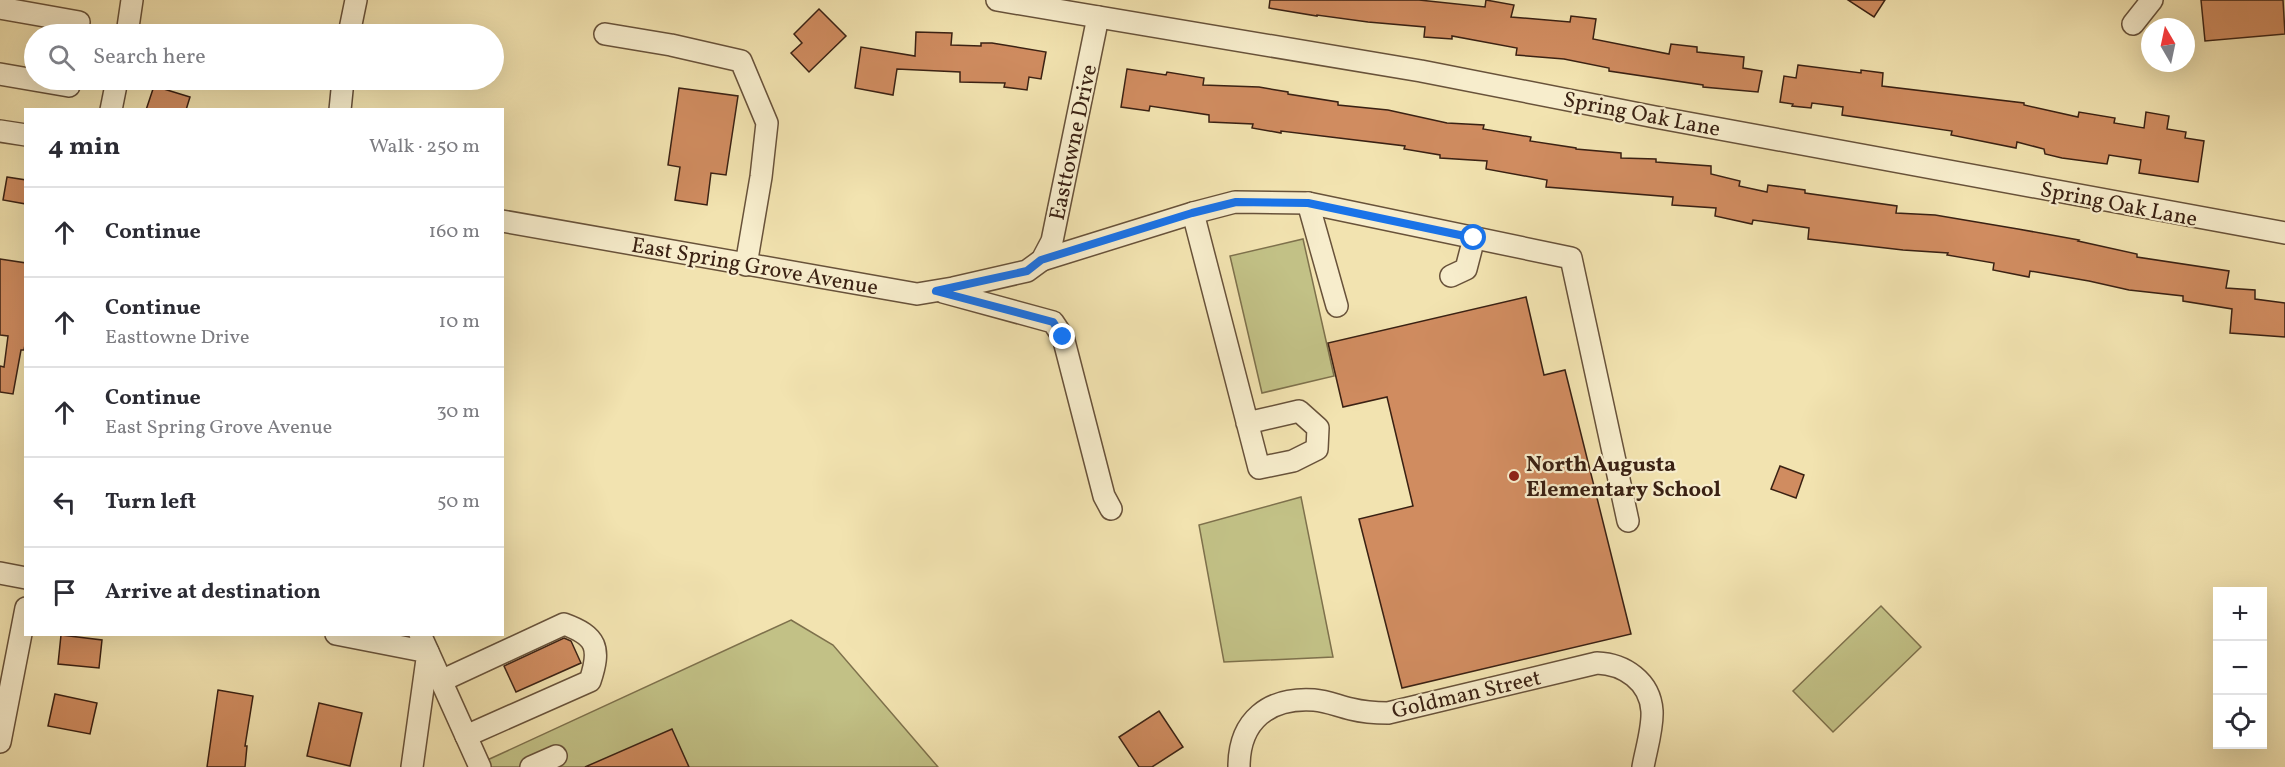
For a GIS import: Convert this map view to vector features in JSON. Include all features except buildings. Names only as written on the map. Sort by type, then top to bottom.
[{"type":"street","points":[[128,24],[132,0]]},
{"type":"street","points":[[351,24],[356,0]]},
{"type":"street","name":"Spring Oak Lane","points":[[997,0],[1421,71],[1655,117],[2285,233]]},
{"type":"street","points":[[2133,24],[2152,0]]},
{"type":"street","points":[[0,8],[80,22],[80,24]]},
{"type":"street","name":"Easttowne Drive","points":[[1041,260],[1052,241],[1098,17]]},
{"type":"street","points":[[605,34],[671,45],[741,61],[767,123],[761,177],[746,265]]},
{"type":"street","points":[[0,74],[24,78]]},
{"type":"street","points":[[111,108],[115,90]]},
{"type":"street","points":[[340,108],[342,90]]},
{"type":"street","points":[[0,131],[24,135]]},
{"type":"street","points":[[1041,260],[1192,213],[1236,202],[1308,203],[1571,258],[1628,521]]},
{"type":"street","points":[[1308,203],[1337,306]]},
{"type":"street","points":[[1192,213],[1248,423]]},
{"type":"street","name":"East Spring Grove Avenue","points":[[504,221],[918,294],[1027,271],[1041,260]]},
{"type":"street","points":[[1451,276],[1466,269],[1474,238]]},
{"type":"street","points":[[936,291],[1053,322],[1063,337],[1104,496],[1111,509]]},
{"type":"street","points":[[0,573],[24,578]]},
{"type":"street","points":[[0,742],[24,618]]},
{"type":"street","points":[[441,681],[564,624],[582,631],[594,644],[595,664],[590,681],[466,736]]},
{"type":"street","points":[[356,636],[424,643]]},
{"type":"street","points":[[424,643],[480,767]]},
{"type":"street","points":[[412,767],[424,643]]},
{"type":"street","name":"Goldman Street","points":[[1239,767],[1241,744],[1252,721],[1260,713],[1284,703],[1313,700],[1369,712],[1388,713],[1597,663],[1620,667],[1639,680],[1646,690],[1653,713],[1643,767]]},
{"type":"street","points":[[531,767],[556,756]]},
{"type":"shaded area","points":[[1303,239],[1334,376],[1262,393],[1230,256]]},
{"type":"shaded area","points":[[1301,497],[1333,657],[1224,662],[1199,525]]},
{"type":"shaded area","points":[[1881,606],[1921,647],[1833,732],[1793,691]]},
{"type":"shaded area","points":[[791,620],[833,645],[938,767],[485,767],[483,762]]},
{"type":"place","name":"North Augusta Elementary School","points":[[1514,476]]},
{"type":"route","points":[[1063,337],[1053,322],[936,291],[1027,271],[1041,260],[1192,213],[1236,202],[1308,203],[1474,238]]}]
